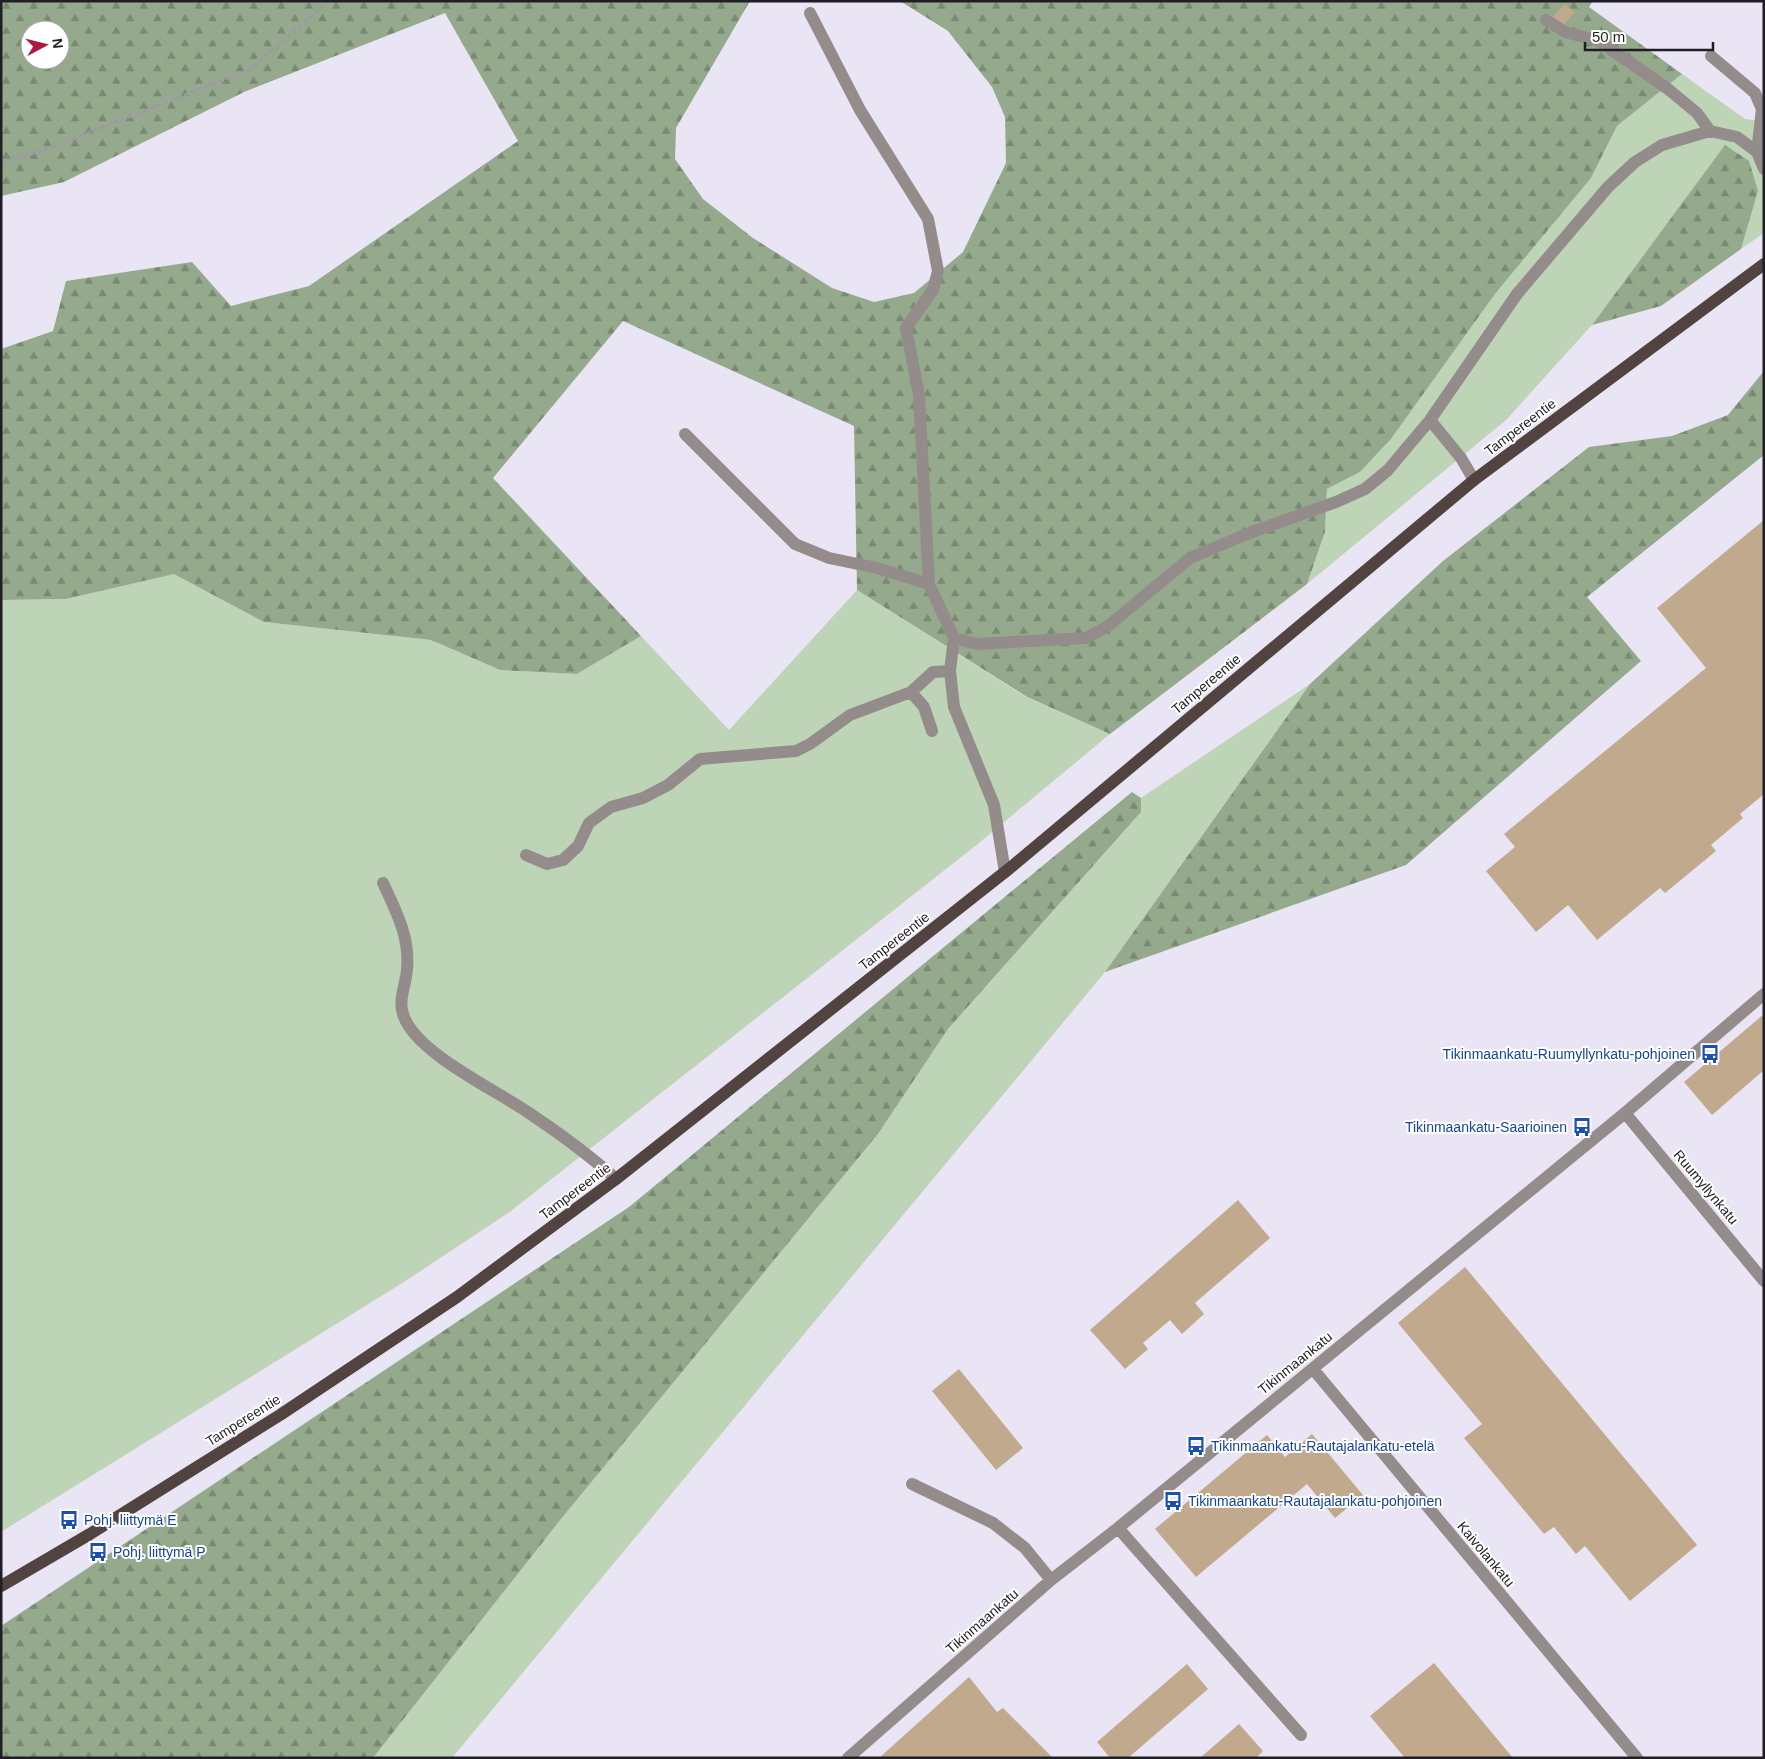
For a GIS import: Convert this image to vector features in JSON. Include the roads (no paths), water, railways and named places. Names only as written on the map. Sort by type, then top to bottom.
[{"type":"main road","name":"Tampereentie","points":[[1,1586],[90,1534],[280,1415],[457,1297],[616,1179],[1005,872],[1474,480],[1764,264]]},
{"type":"street","points":[[810,13],[860,110],[928,219],[938,271],[933,290],[906,328],[919,394],[929,584],[954,638],[950,671],[954,707],[994,805],[1005,872]]},
{"type":"street","points":[[1546,20],[1565,32],[1599,41],[1668,88],[1697,114],[1710,131]]},
{"type":"street","points":[[1711,56],[1755,93],[1762,109],[1757,152],[1764,169]]},
{"type":"street","points":[[954,638],[977,644],[1086,638],[1108,626],[1190,558],[1365,489],[1388,470],[1430,420],[1517,294],[1608,187],[1635,162],[1662,145],[1710,131],[1737,137],[1757,152]]},
{"type":"street","points":[[1430,420],[1462,458],[1474,480]]},
{"type":"street","points":[[685,434],[795,544],[829,558],[877,568],[929,584]]},
{"type":"street","points":[[526,856],[547,864],[563,860],[578,846],[589,823],[611,806],[643,798],[668,785],[700,759],[796,751],[810,744],[850,715],[911,692],[933,672],[950,671]]},
{"type":"street","points":[[911,692],[924,708],[932,731]]},
{"type":"street","points":[[382,883],[403,927],[407,946],[407,970],[400,1002],[404,1017],[413,1034],[432,1052],[528,1112],[592,1157],[616,1179]]},
{"type":"street","name":"Tikinmaankatu","points":[[848,1758],[1051,1580],[1118,1528],[1625,1113],[1764,994]]},
{"type":"street","name":"Ruumyllynkatu","points":[[1625,1113],[1764,1281]]},
{"type":"street","name":"Kaivolankatu","points":[[1313,1369],[1637,1758]]},
{"type":"street","points":[[912,1484],[993,1523],[1025,1548],[1051,1580]]},
{"type":"street","points":[[1118,1528],[1301,1735]]},
{"type":"place","name":"Tikinmaankatu-Ruumyllynkatu-pohjoinen","points":[[1710,1054]]},
{"type":"place","name":"Tikinmaankatu-Saarioinen","points":[[1582,1127]]},
{"type":"place","name":"Tikinmaankatu-Rautajalankatu-etelä","points":[[1196,1446]]},
{"type":"place","name":"Tikinmaankatu-Rautajalankatu-pohjoinen","points":[[1173,1501]]},
{"type":"place","name":"Pohj. liittymä E","points":[[69,1520]]},
{"type":"place","name":"Pohj. liittymä P","points":[[98,1552]]}]
